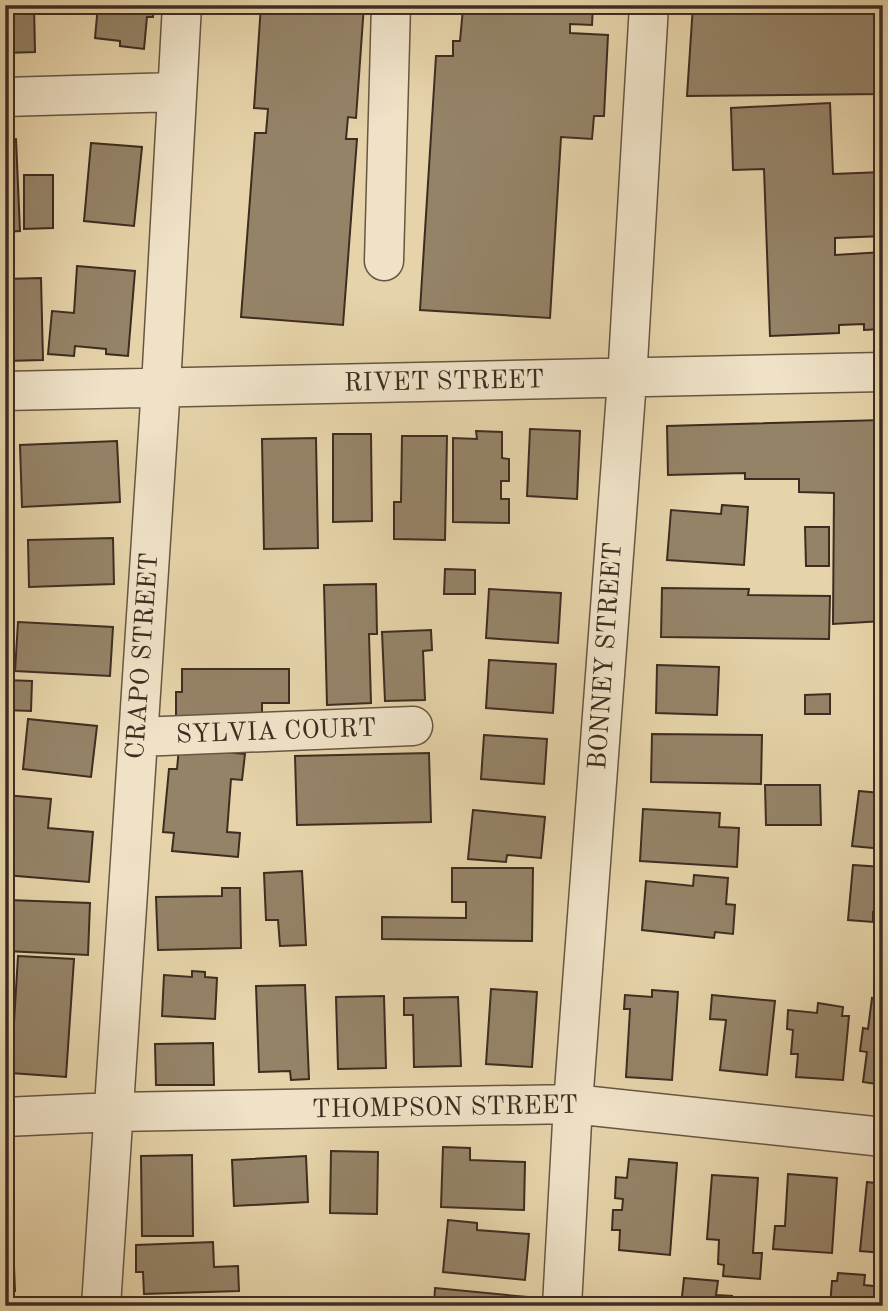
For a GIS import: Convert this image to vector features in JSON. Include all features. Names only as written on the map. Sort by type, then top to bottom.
[{"type":"street","name":"CRAPO STREET","points":[[101,1306],[161,386],[182,5]]},
{"type":"street","points":[[384,261],[391,5]]},
{"type":"street","name":"BONNEY STREET","points":[[562,1306],[573,1104],[627,380],[649,5]]},
{"type":"street","points":[[5,97],[176,92]]},
{"type":"street","name":"RIVET STREET","points":[[5,391],[161,386],[627,380],[883,372]]},
{"type":"street","name":"SYLVIA COURT","points":[[138,737],[413,726]]},
{"type":"street","name":"THOMPSON STREET","points":[[5,1117],[113,1112],[573,1104],[883,1137]]},
{"type":"building","points":[[5,5],[34,5],[35,52],[5,53]]},
{"type":"building","points":[[98,5],[154,5],[153,17],[147,17],[144,49],[120,46],[120,41],[95,38]]},
{"type":"building","points":[[261,5],[364,5],[356,118],[348,117],[346,139],[357,139],[343,325],[241,317],[255,133],[266,133],[268,109],[254,108]]},
{"type":"building","points":[[511,5],[593,5],[592,25],[570,24],[570,33],[608,35],[604,116],[594,116],[592,139],[561,137],[550,318],[420,310],[436,56],[453,56],[453,41],[460,41],[463,8],[510,10]]},
{"type":"building","points":[[693,5],[883,5],[883,94],[687,96]]},
{"type":"building","points":[[830,103],[833,174],[883,172],[883,236],[835,238],[835,255],[883,252],[883,329],[864,330],[864,324],[839,325],[839,333],[770,336],[764,169],[733,170],[731,108]]},
{"type":"building","points":[[16,139],[20,231],[5,232],[5,140]]},
{"type":"building","points":[[91,143],[142,147],[134,226],[84,221]]},
{"type":"building","points":[[24,175],[53,175],[53,228],[24,229]]},
{"type":"building","points":[[77,266],[135,271],[128,356],[106,354],[106,349],[75,346],[74,356],[48,354],[52,311],[74,313]]},
{"type":"building","points":[[41,278],[43,360],[5,361],[5,279]]},
{"type":"building","points":[[883,420],[883,621],[833,624],[834,493],[799,492],[799,479],[745,479],[745,473],[668,475],[667,426]]},
{"type":"building","points":[[530,429],[580,431],[577,499],[527,496]]},
{"type":"building","points":[[476,431],[502,432],[502,458],[509,459],[509,481],[501,481],[501,499],[509,499],[509,523],[453,522],[453,438],[477,439]]},
{"type":"building","points":[[333,434],[371,434],[372,521],[333,522]]},
{"type":"building","points":[[402,436],[447,436],[445,540],[394,539],[394,502],[401,502]]},
{"type":"building","points":[[316,438],[318,548],[264,549],[262,439]]},
{"type":"building","points":[[117,441],[120,502],[22,507],[20,445]]},
{"type":"building","points":[[722,505],[748,507],[744,565],[667,560],[671,510],[721,514]]},
{"type":"building","points":[[805,527],[829,527],[829,566],[806,566]]},
{"type":"building","points":[[113,538],[114,584],[29,587],[28,540]]},
{"type":"building","points":[[445,569],[475,570],[475,594],[444,594]]},
{"type":"building","points":[[376,584],[377,634],[369,634],[371,703],[327,705],[324,585]]},
{"type":"building","points":[[662,588],[749,589],[748,595],[830,596],[829,639],[661,637]]},
{"type":"building","points":[[489,589],[561,593],[558,643],[486,638]]},
{"type":"building","points":[[18,622],[113,627],[110,676],[15,671]]},
{"type":"building","points":[[431,630],[432,650],[423,651],[425,700],[385,701],[382,632]]},
{"type":"building","points":[[489,660],[556,664],[553,713],[486,708]]},
{"type":"building","points":[[657,665],[719,667],[717,715],[656,713]]},
{"type":"building","points":[[182,669],[289,669],[289,703],[262,703],[262,718],[176,718],[176,692],[182,692]]},
{"type":"building","points":[[5,680],[32,681],[31,711],[5,710]]},
{"type":"building","points":[[830,694],[830,714],[805,714],[805,695]]},
{"type":"building","points":[[28,719],[97,726],[91,777],[23,769]]},
{"type":"building","points":[[652,734],[762,735],[761,784],[651,782]]},
{"type":"building","points":[[484,735],[547,739],[544,784],[481,779]]},
{"type":"building","points":[[179,748],[245,754],[242,780],[231,779],[227,832],[240,833],[238,857],[172,851],[174,833],[163,832],[169,769],[177,769]]},
{"type":"building","points":[[429,753],[431,822],[297,825],[295,756]]},
{"type":"building","points":[[765,785],[820,785],[821,825],[766,825]]},
{"type":"building","points":[[859,791],[880,793],[879,799],[883,800],[883,849],[852,846]]},
{"type":"building","points":[[5,795],[51,799],[48,828],[93,832],[89,882],[5,875]]},
{"type":"building","points":[[643,809],[720,813],[719,827],[739,828],[737,867],[640,861]]},
{"type":"building","points":[[473,810],[545,817],[541,858],[507,855],[506,862],[468,859]]},
{"type":"building","points":[[853,865],[883,867],[883,913],[873,912],[873,922],[848,920]]},
{"type":"building","points":[[452,868],[533,868],[532,941],[382,939],[382,917],[466,918],[466,902],[452,902]]},
{"type":"building","points":[[302,871],[306,945],[280,946],[278,920],[266,920],[264,873]]},
{"type":"building","points":[[694,875],[728,878],[726,904],[735,905],[733,934],[715,932],[714,938],[642,930],[646,881],[693,886]]},
{"type":"building","points":[[222,888],[240,888],[241,948],[158,950],[156,897],[222,896]]},
{"type":"building","points":[[8,900],[90,903],[88,955],[6,951]]},
{"type":"building","points":[[18,956],[74,959],[66,1077],[11,1073]]},
{"type":"building","points":[[192,971],[205,972],[205,977],[217,978],[215,1019],[162,1016],[164,975],[192,977]]},
{"type":"building","points":[[305,985],[309,1079],[291,1080],[290,1071],[259,1072],[256,986]]},
{"type":"building","points":[[491,989],[537,992],[532,1067],[486,1064]]},
{"type":"building","points":[[652,990],[678,992],[672,1080],[626,1077],[630,1009],[624,1009],[625,995],[652,997]]},
{"type":"building","points":[[712,995],[775,1001],[767,1075],[720,1070],[726,1020],[710,1019]]},
{"type":"building","points":[[384,996],[386,1068],[338,1069],[336,997]]},
{"type":"building","points":[[458,997],[461,1066],[414,1067],[413,1015],[404,1015],[404,998]]},
{"type":"building","points":[[872,998],[883,1000],[883,1085],[863,1082],[867,1052],[860,1051],[863,1028],[868,1029]]},
{"type":"building","points":[[818,1003],[843,1007],[842,1016],[849,1016],[843,1080],[796,1077],[798,1054],[791,1054],[793,1030],[787,1029],[788,1010],[817,1013]]},
{"type":"building","points":[[213,1043],[214,1085],[156,1085],[155,1044]]},
{"type":"building","points":[[443,1147],[470,1148],[470,1160],[525,1162],[524,1210],[441,1207]]},
{"type":"building","points":[[331,1151],[378,1152],[377,1214],[330,1213]]},
{"type":"building","points":[[192,1155],[193,1236],[142,1236],[141,1156]]},
{"type":"building","points":[[306,1156],[308,1202],[234,1206],[232,1160]]},
{"type":"building","points":[[629,1159],[677,1163],[670,1255],[619,1250],[620,1230],[612,1230],[613,1210],[622,1210],[623,1199],[615,1198],[616,1177],[627,1178]]},
{"type":"building","points":[[788,1174],[837,1178],[832,1253],[773,1249],[775,1226],[785,1226]]},
{"type":"building","points":[[712,1175],[758,1178],[753,1253],[762,1253],[760,1279],[723,1276],[724,1265],[718,1264],[719,1240],[707,1239]]},
{"type":"building","points":[[867,1182],[883,1184],[883,1253],[860,1251]]},
{"type":"building","points":[[448,1220],[477,1223],[477,1230],[529,1234],[525,1280],[443,1272]]},
{"type":"building","points":[[5,1241],[13,1241],[15,1291],[5,1291]]},
{"type":"building","points":[[213,1242],[214,1267],[238,1266],[239,1291],[144,1294],[143,1272],[136,1272],[136,1245]]},
{"type":"building","points":[[838,1273],[865,1275],[864,1285],[883,1287],[883,1306],[830,1306],[832,1281],[837,1281]]},
{"type":"building","points":[[684,1278],[718,1281],[716,1295],[732,1296],[731,1306],[681,1306]]},
{"type":"building","points":[[435,1288],[527,1297],[526,1306],[434,1306]]},
{"type":"building","points":[[283,1301],[300,1302],[300,1306],[282,1306]]},
{"type":"building","points":[[139,1305],[209,1306],[139,1306]]}]
